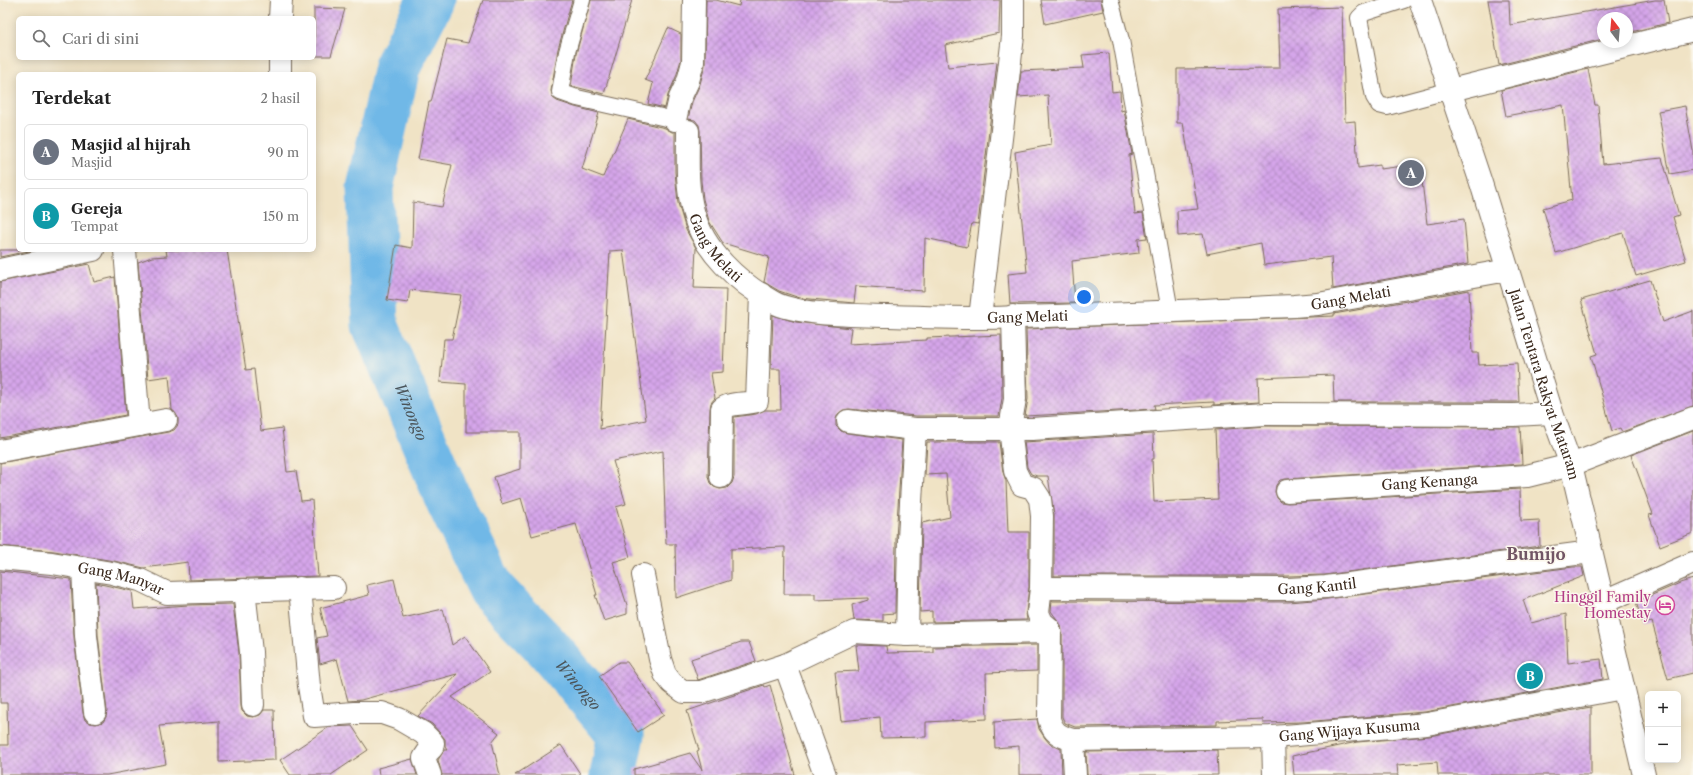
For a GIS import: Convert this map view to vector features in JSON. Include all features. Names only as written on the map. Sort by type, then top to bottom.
[{"type":"street","points":[[280,16],[281,0]]},
{"type":"street","name":"Gang Melati","points":[[694,0],[693,62],[688,81],[680,98],[692,209],[704,239],[721,260],[742,280],[775,303],[806,312],[857,315],[980,318],[1170,311],[1318,304],[1508,270]]},
{"type":"street","points":[[980,318],[1013,36],[1013,0]]},
{"type":"street","name":"Jalan Tentara Rakyat Mataram","points":[[1420,0],[1451,90],[1552,413],[1571,465],[1644,775]]},
{"type":"street","points":[[1451,90],[1693,30]]},
{"type":"street","points":[[280,60],[280,72]]},
{"type":"street","points":[[0,270],[84,252]]},
{"type":"street","points":[[125,252],[139,425]]},
{"type":"street","points":[[721,477],[722,409],[725,406],[750,404],[757,401],[761,294]]},
{"type":"street","points":[[1013,316],[1015,399],[1010,428],[1015,471],[1022,485],[1033,488],[1040,499],[1042,516],[1041,588],[1038,613],[1042,622],[1049,628],[1050,632],[1049,719],[1052,729],[1061,736],[1073,740],[1075,775]]},
{"type":"street","points":[[848,421],[915,429],[1032,429],[1265,414],[1514,415],[1552,413]]},
{"type":"street","name":"Gang Kenanga","points":[[1287,491],[1527,476],[1571,465],[1693,418]]},
{"type":"street","points":[[0,451],[166,420]]},
{"type":"street","points":[[907,635],[909,539],[915,429]]},
{"type":"street","name":"Gang Kantil","points":[[1041,588],[1288,589],[1326,587],[1591,552]]},
{"type":"street","name":"Gang Manyar","points":[[0,558],[112,573],[140,580],[167,593],[334,588]]},
{"type":"street","points":[[1604,602],[1693,564]]},
{"type":"street","points":[[83,568],[86,636],[95,712]]},
{"type":"street","points":[[643,575],[660,659],[665,674],[680,690],[690,693],[701,692],[785,665],[854,632],[907,635],[1050,632]]},
{"type":"street","points":[[300,588],[309,686],[314,716],[354,713],[382,713],[399,719],[423,734],[433,743],[432,748],[424,758],[430,775]]},
{"type":"street","points":[[244,590],[253,705]]},
{"type":"street","points":[[785,665],[825,775]]},
{"type":"street","name":"Gang Wijaya Kusuma","points":[[1073,740],[1273,737],[1427,724],[1623,688]]},
{"type":"street","points":[[1273,737],[1274,775]]},
{"type":"lane","points":[[582,0],[567,52],[560,92],[577,98],[682,126]]},
{"type":"lane","points":[[1110,0],[1121,40],[1170,311]]},
{"type":"lane","points":[[1404,0],[1364,13],[1359,18],[1374,97],[1379,105],[1388,107],[1451,90]]},
{"type":"building","points":[[483,0],[572,0],[558,49],[551,91],[553,98],[557,101],[599,113],[582,169],[603,177],[628,119],[675,132],[675,172],[678,203],[686,230],[696,248],[694,288],[726,289],[723,372],[711,373],[715,398],[711,403],[710,409],[708,477],[710,483],[714,487],[720,489],[727,488],[732,483],[734,477],[734,417],[756,414],[764,410],[781,410],[780,369],[771,369],[773,315],[796,322],[851,328],[849,344],[927,340],[927,338],[1001,335],[1002,398],[999,416],[916,416],[849,409],[843,410],[838,414],[836,419],[836,426],[841,431],[847,433],[902,440],[896,539],[895,613],[883,614],[883,621],[854,620],[852,605],[868,600],[868,598],[815,600],[815,594],[784,594],[785,547],[731,549],[731,580],[676,598],[675,544],[666,544],[663,451],[613,461],[626,504],[616,507],[630,557],[613,562],[627,605],[627,614],[604,621],[595,595],[597,595],[576,524],[532,536],[521,498],[502,504],[494,477],[520,469],[520,432],[466,432],[466,384],[440,382],[444,339],[452,339],[461,295],[410,290],[408,303],[387,300],[396,245],[412,248],[413,202],[442,207],[452,165],[418,159],[429,102],[431,102],[447,39],[468,43]],"holes":[[[623,250],[646,420],[600,429],[610,251]]]},
{"type":"building","points":[[591,0],[632,0],[604,94],[571,86],[576,54]]},
{"type":"building","points":[[706,0],[716,0],[739,6],[740,0],[1000,0],[999,33],[945,45],[948,67],[997,62],[978,224],[972,223],[967,247],[925,238],[924,291],[856,286],[854,303],[800,298],[779,291],[764,282],[769,257],[723,243],[709,221],[703,199],[699,125],[695,120],[688,119],[692,102],[700,84],[705,65]]},
{"type":"building","points":[[1041,0],[1101,0],[1103,11],[1045,24]]},
{"type":"building","points":[[1488,0],[1509,0],[1510,25],[1655,0],[1664,0],[1668,23],[1633,32],[1633,12],[1597,12],[1597,40],[1499,65]]},
{"type":"building","points":[[1342,7],[1345,122],[1355,121],[1358,168],[1380,165],[1380,169],[1420,164],[1427,224],[1464,219],[1468,264],[1333,289],[1331,257],[1264,265],[1261,243],[1207,254],[1203,234],[1178,236],[1177,211],[1198,209],[1183,123],[1177,123],[1177,69],[1280,68],[1278,9]]},
{"type":"building","points":[[314,8],[345,9],[331,56],[316,56],[316,16],[314,16]]},
{"type":"building","points":[[668,28],[681,34],[681,60],[676,77],[668,95],[665,108],[648,104],[653,83],[645,80]]},
{"type":"building","points":[[1109,53],[1112,92],[1120,91],[1121,111],[1124,110],[1132,154],[1129,155],[1135,214],[1143,213],[1147,238],[1138,239],[1139,253],[1072,261],[1075,303],[1010,304],[1008,274],[1027,272],[1015,152],[1051,145],[1048,95],[1018,97],[1021,71],[1084,68],[1082,55]]},
{"type":"building","points":[[1588,69],[1595,105],[1598,105],[1603,164],[1662,158],[1679,215],[1673,217],[1686,261],[1636,276],[1623,233],[1556,253],[1543,208],[1572,200],[1563,105],[1506,116],[1501,90]]},
{"type":"building","points":[[1685,106],[1693,151],[1693,170],[1670,174],[1658,111]]},
{"type":"building","points":[[0,250],[16,250],[16,252],[24,252],[0,257]]},
{"type":"building","points":[[166,252],[227,252],[246,370],[254,369],[261,431],[282,428],[287,472],[296,471],[301,501],[312,500],[318,576],[189,580],[188,562],[144,568],[114,561],[54,551],[0,546],[0,463],[168,432],[174,430],[178,425],[178,417],[172,410],[169,376],[148,379],[138,262],[152,257],[167,256]]},
{"type":"building","points":[[89,264],[94,282],[115,277],[126,415],[0,438],[0,282]]},
{"type":"building","points":[[1650,280],[1663,322],[1693,311],[1693,406],[1622,432],[1620,428],[1612,431],[1591,356],[1597,354],[1581,300]]},
{"type":"building","points":[[1469,290],[1472,353],[1478,353],[1479,365],[1517,363],[1519,402],[1334,402],[1333,375],[1258,378],[1259,402],[1214,405],[1214,402],[1154,405],[1155,409],[1025,416],[1028,399],[1026,329],[1334,316],[1334,314]]},
{"type":"building","points":[[1265,426],[1520,427],[1522,464],[1286,479],[1280,480],[1276,485],[1275,492],[1277,498],[1281,502],[1288,503],[1520,489],[1521,521],[1539,520],[1540,546],[1325,575],[1054,576],[1054,515],[1048,476],[1037,476],[1031,474],[1027,467],[1024,442],[1153,434],[1154,459],[1152,459],[1154,502],[1218,499],[1215,430]]},
{"type":"building","points":[[1693,431],[1693,533],[1660,546],[1649,515],[1653,514],[1631,455]]},
{"type":"building","points":[[927,442],[999,442],[1003,472],[1006,481],[1008,532],[1029,532],[1029,587],[1026,612],[1027,620],[932,622],[932,611],[920,612],[922,523],[950,517],[946,474],[925,475]]},
{"type":"building","points":[[1582,567],[1584,576],[1523,600],[1531,623],[1566,614],[1568,663],[1601,659],[1603,679],[1425,712],[1303,722],[1263,723],[1263,719],[1217,721],[1217,725],[1075,727],[1065,723],[1062,717],[1062,632],[1061,625],[1051,611],[1052,601],[1288,602],[1327,599]]},
{"type":"building","points":[[0,571],[71,579],[74,637],[83,713],[85,720],[96,724],[103,722],[107,711],[98,635],[96,583],[132,591],[134,609],[188,605],[233,604],[239,653],[242,711],[247,716],[253,717],[260,715],[264,710],[274,710],[275,760],[219,762],[219,721],[159,726],[166,764],[107,775],[0,775],[0,745],[8,745],[7,703],[0,703]]},
{"type":"building","points":[[394,579],[403,618],[443,609],[452,645],[465,636],[490,672],[452,697],[499,733],[492,742],[500,775],[442,775],[438,760],[444,750],[447,750],[445,747],[445,739],[432,724],[418,716],[457,674],[361,700],[348,701],[337,659],[320,664],[317,638],[327,636],[320,608],[369,595],[367,585]]},
{"type":"building","points":[[1693,579],[1693,673],[1668,679],[1652,622],[1643,624],[1636,602]]},
{"type":"building","points":[[741,642],[749,642],[756,661],[698,680],[691,659]]},
{"type":"building","points":[[856,645],[886,646],[887,653],[933,652],[933,647],[1037,645],[1037,671],[986,673],[987,719],[926,722],[926,737],[881,738],[880,717],[841,721],[835,672],[859,671]]},
{"type":"building","points":[[619,662],[627,662],[664,715],[638,732],[599,676]]},
{"type":"building","points":[[764,685],[765,687],[770,685],[795,775],[634,775],[634,769],[690,753],[702,770],[697,751],[699,750],[687,711]]},
{"type":"building","points":[[1591,707],[1591,775],[1438,775],[1437,762],[1397,765],[1398,775],[1294,775],[1292,756],[1357,742],[1429,736]]},
{"type":"building","points":[[1037,719],[1039,729],[1045,738],[1050,744],[1061,749],[1062,775],[1019,775],[1019,746],[995,748],[994,722]]},
{"type":"building","points":[[352,726],[368,750],[331,775],[290,775],[280,760],[329,727]]},
{"type":"building","points":[[561,745],[581,775],[515,775]]},
{"type":"building","points":[[1217,750],[1218,775],[1087,775],[1086,752]]},
{"type":"building","points":[[412,759],[417,775],[379,775],[378,768]]},
{"type":"waterway","name":"Winongo","points":[[431,0],[397,67],[370,188],[375,325],[449,501],[492,590],[547,647],[621,735],[613,775]]},
{"type":"place","name":"Masjid al hijrah","points":[[1411,173]]},
{"type":"place","name":"Hinggil Family Homestay","points":[[1665,605]]},
{"type":"place","name":"Gereja","points":[[1530,676]]},
{"type":"district","name":"Bumijo","points":[[1536,554]]}]
